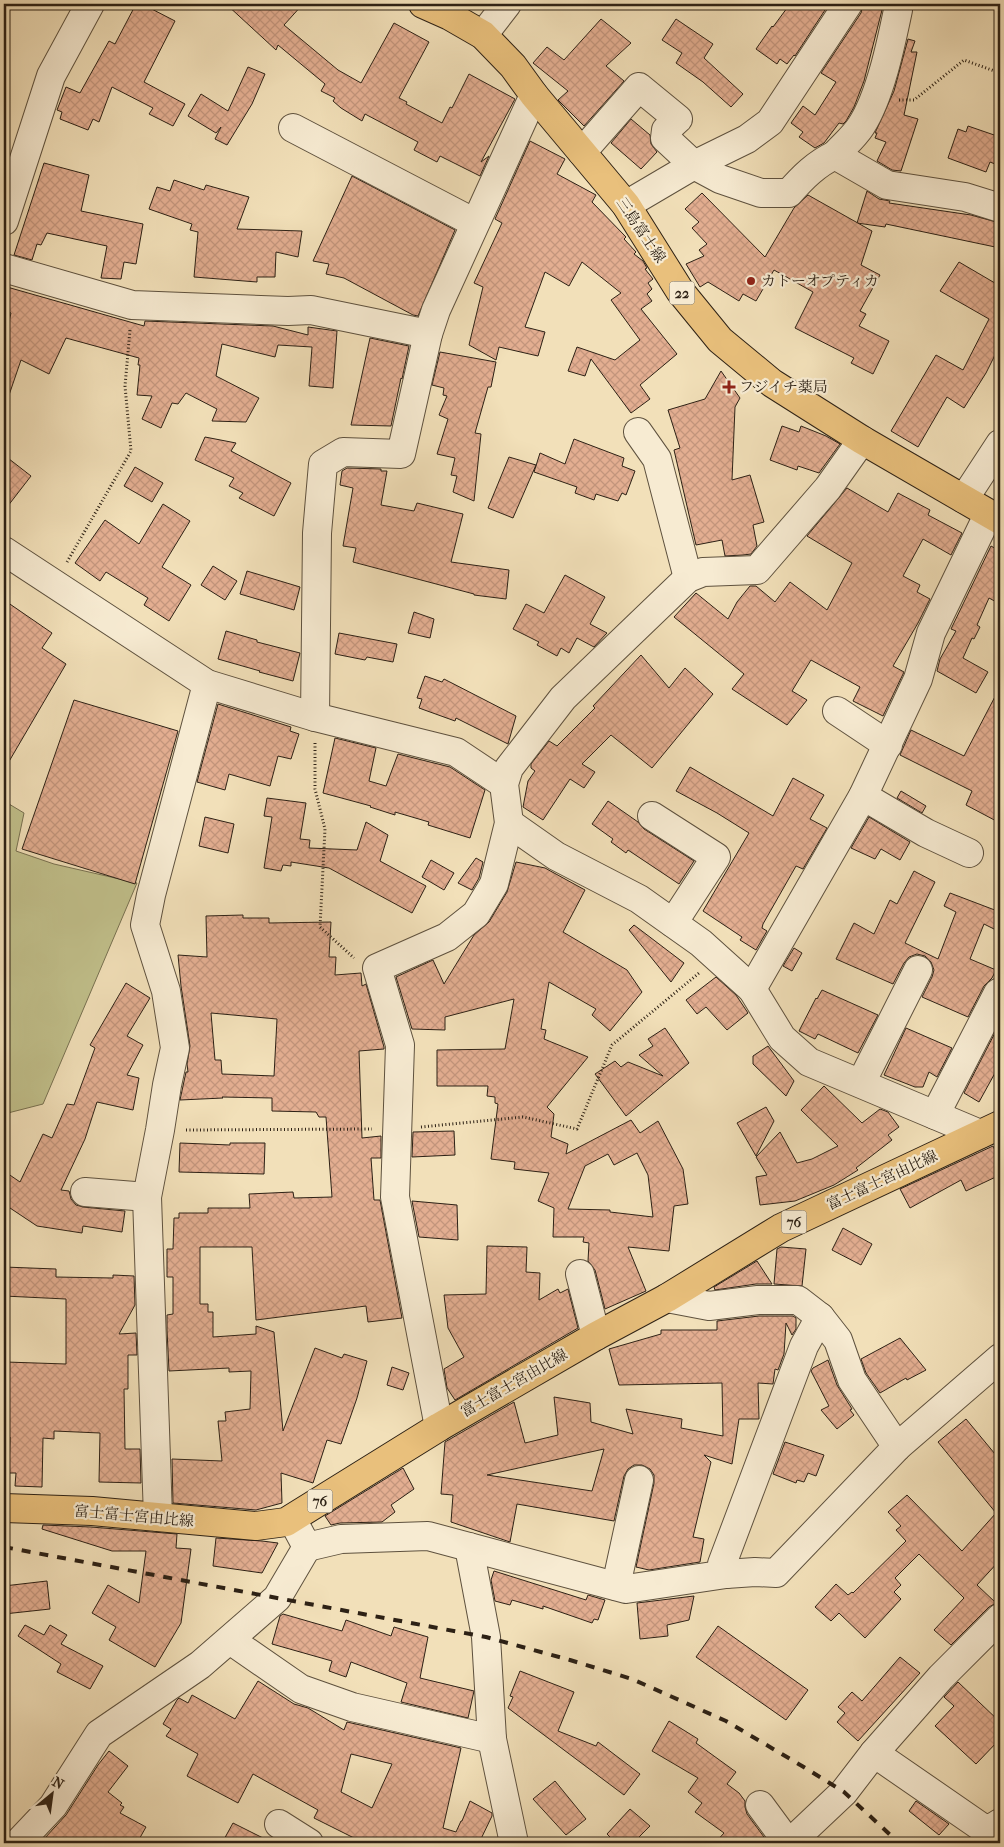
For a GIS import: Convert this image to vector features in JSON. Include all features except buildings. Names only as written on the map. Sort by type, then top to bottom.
[{"type":"main road","name":"三島富士線","points":[[423,4],[450,16],[483,35],[513,66],[534,95],[626,205],[680,291],[720,340],[772,382],[862,440],[994,517]]},
{"type":"main road","name":"富士富士宮由比線","points":[[4,1508],[92,1512],[256,1526],[286,1522],[438,1427],[596,1336],[667,1298],[782,1228],[992,1131]]},
{"type":"street","points":[[4,221],[51,76],[90,4]]},
{"type":"street","points":[[483,35],[507,4]]},
{"type":"street","points":[[626,205],[694,164],[747,139],[770,122],[848,4]]},
{"type":"street","points":[[582,152],[639,87],[678,119],[666,130],[665,138],[694,164],[720,179],[761,192],[789,193],[806,174],[835,155],[861,127],[873,101],[889,50],[898,10],[897,4]]},
{"type":"street","points":[[315,717],[317,533],[323,464],[343,452],[401,454],[428,334],[436,310],[534,95]]},
{"type":"street","points":[[293,128],[475,223]]},
{"type":"street","points":[[835,155],[887,185],[965,197],[1000,208]]},
{"type":"street","points":[[4,268],[132,305],[288,311],[311,310],[428,334]]},
{"type":"street","points":[[638,432],[657,459],[688,578]]},
{"type":"street","points":[[438,1427],[395,1197],[400,1045],[377,968],[447,937],[476,914],[494,884],[509,823],[504,784],[509,768],[563,698],[688,578],[703,572],[757,570],[828,488],[862,440]]},
{"type":"street","points":[[964,500],[1000,444]]},
{"type":"street","points":[[752,988],[863,796],[918,679],[931,633],[994,517]]},
{"type":"street","points":[[4,551],[207,684],[315,717],[456,752],[504,784]]},
{"type":"street","points":[[158,1517],[147,1197],[175,1048],[166,991],[144,925],[207,684]]},
{"type":"street","points":[[837,710],[888,745]]},
{"type":"street","points":[[863,796],[926,833],[969,853]]},
{"type":"street","points":[[652,816],[716,857],[673,923]]},
{"type":"street","points":[[509,823],[556,856],[639,899],[701,942],[752,988],[782,1038],[809,1062],[935,1115],[992,1131]]},
{"type":"street","points":[[860,1083],[918,970]]},
{"type":"street","points":[[935,1115],[1000,992]]},
{"type":"street","points":[[85,1192],[147,1197]]},
{"type":"street","points":[[580,1274],[596,1336]]},
{"type":"street","points":[[667,1298],[709,1306],[758,1300],[798,1300],[820,1317],[838,1340],[852,1380],[897,1447]]},
{"type":"street","points":[[726,1574],[722,1564],[801,1356],[820,1317]]},
{"type":"street","points":[[18,1843],[53,1806],[100,1734],[200,1664],[277,1598],[307,1547],[341,1539],[428,1536],[626,1589],[726,1574],[776,1573],[897,1447],[1000,1358]]},
{"type":"street","points":[[616,1586],[639,1480]]},
{"type":"street","points":[[292,1519],[307,1547]]},
{"type":"street","points":[[469,1547],[486,1637],[492,1738],[514,1843]]},
{"type":"street","points":[[760,1805],[789,1843],[844,1792],[874,1754],[941,1677],[1000,1618]]},
{"type":"street","points":[[230,1640],[301,1689],[352,1707],[492,1738]]},
{"type":"street","points":[[874,1754],[988,1831],[1000,1823]]},
{"type":"street","points":[[279,1824],[309,1843]]},
{"type":"path","points":[[873,101],[914,100],[964,60],[1000,73]]},
{"type":"path","points":[[54,584],[131,451],[126,386],[132,305]]},
{"type":"path","points":[[315,717],[315,789],[325,830],[320,927],[356,960],[377,968]]},
{"type":"path","points":[[160,1130],[397,1129],[523,1117],[577,1129],[612,1045],[718,958]]},
{"type":"shaded area","points":[[4,801],[24,813],[16,851],[54,864],[137,883],[43,1104],[4,1114]]},
{"type":"railway","points":[[4,1547],[486,1637],[632,1679],[726,1721],[802,1766],[844,1792],[899,1843]]},
{"type":"place","name":"カトーオプティカ","points":[[751,281]]},
{"type":"place","name":"フジイチ薬局","points":[[729,387]]}]
